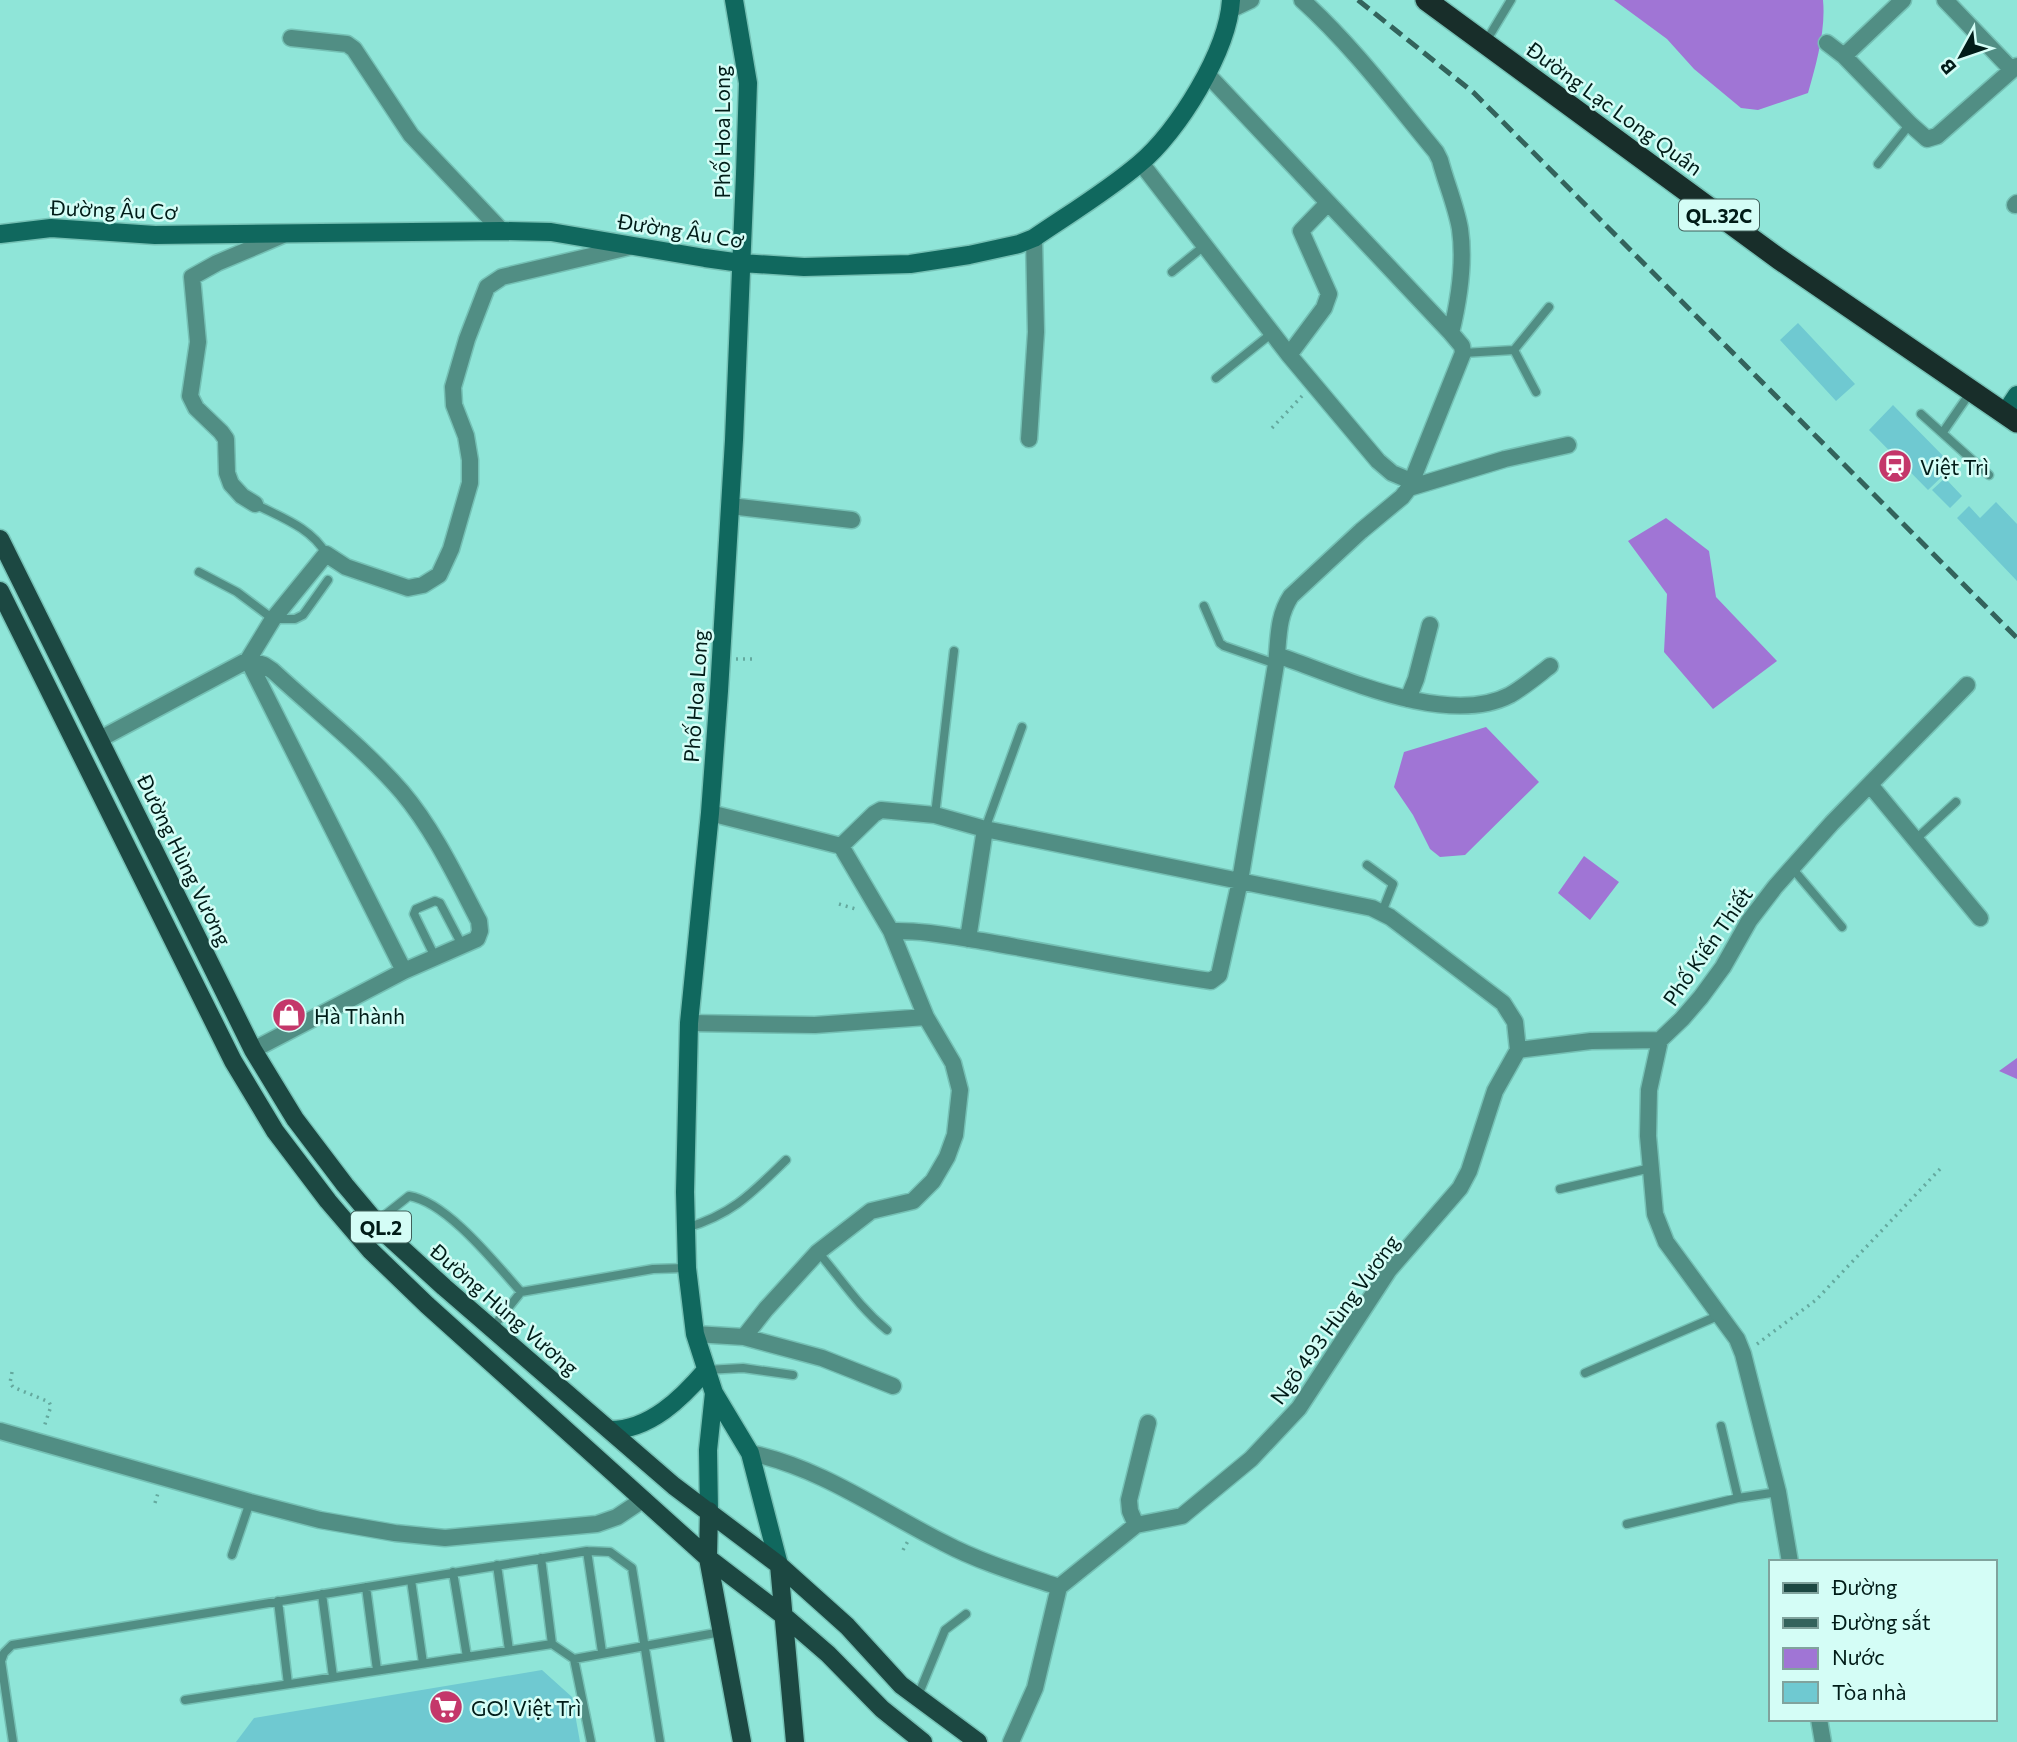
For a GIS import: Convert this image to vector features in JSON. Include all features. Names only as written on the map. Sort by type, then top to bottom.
[{"type":"highway","name":"Đường Lạc Long Quân","points":[[1426,0],[1779,259],[2011,417]]},
{"type":"main road","name":"Đường Hùng Vương","points":[[0,539],[253,1050],[295,1119],[345,1185],[376,1222],[444,1287],[674,1486],[779,1565],[847,1626],[901,1685],[978,1742]]},
{"type":"main road","name":"QL.2","points":[[0,591],[233,1061],[275,1131],[328,1201],[370,1250],[427,1305],[708,1558],[784,1616],[828,1654],[882,1709],[923,1742]]},
{"type":"main road","points":[[709,1511],[708,1558],[743,1742]]},
{"type":"main road","points":[[779,1565],[795,1742]]},
{"type":"street","name":"Phố Hoa Long","points":[[734,0],[748,83],[730,506],[710,813],[689,1023],[687,1268],[695,1334],[706,1370],[714,1393],[750,1454],[779,1565]]},
{"type":"street","points":[[1230,5],[1251,0]]},
{"type":"street","points":[[1302,0],[1327,22],[1440,160],[1460,229],[1458,307],[1451,333]]},
{"type":"street","points":[[1844,55],[1903,0]]},
{"type":"street","points":[[1827,43],[1844,55],[1910,124],[1927,139],[1932,139],[2015,68],[1945,0]]},
{"type":"street","name":"Đường Âu Cơ","points":[[0,234],[51,228],[155,235],[502,230],[551,232],[741,263],[804,267],[910,264],[969,255],[1034,238],[1140,163],[1181,117],[1207,74],[1220,48],[1230,5]]},
{"type":"street","points":[[291,38],[347,44],[354,49],[411,135],[502,230]]},
{"type":"street","points":[[891,932],[911,930],[1048,951],[1134,970],[1211,981],[1219,975],[1240,881],[1277,659],[1281,615],[1292,596],[1361,531],[1402,497],[1410,484],[1463,353],[1462,346],[1451,333],[1207,74]]},
{"type":"street","points":[[1140,163],[1289,355],[1384,467],[1410,484],[1568,445]]},
{"type":"street","points":[[1289,355],[1324,308],[1329,294],[1301,231],[1328,203]]},
{"type":"street","points":[[256,503],[242,496],[231,484],[227,473],[226,439],[196,408],[190,396],[198,342],[192,277],[217,263],[288,233]]},
{"type":"street","points":[[1029,439],[1036,332],[1034,238]]},
{"type":"street","points":[[100,739],[248,660],[273,619],[326,554],[346,567],[408,588],[423,585],[439,575],[451,549],[470,483],[468,448],[453,405],[453,387],[486,287],[502,277],[631,246]]},
{"type":"street","points":[[2011,417],[2017,395]]},
{"type":"street","points":[[730,506],[852,520]]},
{"type":"street","points":[[1408,699],[1430,625]]},
{"type":"street","points":[[1277,659],[1408,699],[1458,706],[1509,696],[1550,666]]},
{"type":"street","points":[[248,660],[273,671],[403,793],[441,848],[479,921],[480,931],[477,939],[404,971],[253,1050]]},
{"type":"street","points":[[248,660],[404,971]]},
{"type":"street","name":"Phố Kiến Thiết","points":[[1660,1040],[1701,998],[1723,967],[1749,920],[1792,868],[1832,823],[1967,685]]},
{"type":"street","points":[[1871,786],[1980,918]]},
{"type":"street","points":[[841,846],[881,810],[935,815],[985,829],[1382,912],[1503,1003],[1515,1022],[1518,1050],[1591,1041],[1660,1040],[1649,1090],[1648,1136],[1655,1214],[1666,1241],[1737,1339],[1744,1354],[1778,1492],[1790,1560]]},
{"type":"street","points":[[710,813],[841,846],[891,932],[926,1017],[953,1063],[960,1090],[955,1135],[947,1157],[933,1181],[913,1201],[871,1211],[818,1252],[744,1337]]},
{"type":"street","points":[[968,939],[985,829]]},
{"type":"street","points":[[689,1023],[815,1025],[926,1017]]},
{"type":"street","name":"Ngõ 493 Hùng Vương","points":[[1059,1587],[1136,1525],[1182,1516],[1251,1459],[1299,1408],[1389,1270],[1460,1188],[1469,1171],[1495,1091],[1518,1050]]},
{"type":"street","points":[[695,1334],[744,1337],[822,1358],[893,1386]]},
{"type":"street","points":[[610,1430],[628,1428],[654,1416],[682,1396],[706,1370]]},
{"type":"street","name":"Phố Hoa Long","points":[[709,1511],[708,1450],[714,1393]]},
{"type":"street","points":[[1136,1525],[1129,1506],[1148,1423]]},
{"type":"street","points":[[0,1431],[250,1502],[320,1520],[395,1533],[445,1538],[597,1524],[617,1517],[644,1499]]},
{"type":"street","points":[[750,1454],[780,1459],[813,1472],[944,1544],[1059,1587],[1035,1688],[1011,1742]]},
{"type":"street","points":[[1819,1721],[1823,1742]]},
{"type":"lane","points":[[1485,43],[1511,0]]},
{"type":"lane","points":[[1878,164],[1910,124]]},
{"type":"lane","points":[[1172,272],[1204,246]]},
{"type":"lane","points":[[1463,353],[1514,351],[1549,307]]},
{"type":"lane","points":[[1216,378],[1272,333]]},
{"type":"lane","points":[[1514,351],[1536,392]]},
{"type":"lane","points":[[1943,432],[1971,390]]},
{"type":"lane","points":[[1922,414],[1989,475]]},
{"type":"lane","points":[[256,503],[311,534],[321,543],[326,554]]},
{"type":"lane","points":[[199,572],[237,592],[273,619],[295,619],[303,615],[328,580]]},
{"type":"lane","points":[[1204,606],[1220,643],[1224,646],[1277,659]]},
{"type":"lane","points":[[935,815],[954,651]]},
{"type":"lane","points":[[985,829],[1022,727]]},
{"type":"lane","points":[[1916,839],[1956,803]]},
{"type":"lane","points":[[1367,865],[1393,884],[1382,912]]},
{"type":"lane","points":[[1792,868],[1842,927]]},
{"type":"lane","points":[[435,957],[414,914],[416,909],[435,901],[440,903],[462,945]]},
{"type":"lane","points":[[686,1228],[711,1221],[729,1211],[786,1160]]},
{"type":"lane","points":[[1560,1189],[1651,1168]]},
{"type":"lane","points":[[376,1222],[409,1196],[438,1208],[481,1247],[521,1292]]},
{"type":"lane","points":[[818,1252],[866,1313],[887,1330]]},
{"type":"lane","points":[[492,1328],[521,1292],[653,1269],[687,1268]]},
{"type":"lane","points":[[1585,1373],[1720,1315]]},
{"type":"lane","points":[[706,1370],[743,1368],[793,1375]]},
{"type":"lane","points":[[1721,1426],[1738,1498]]},
{"type":"lane","points":[[1627,1524],[1738,1498],[1778,1492]]},
{"type":"lane","points":[[232,1555],[250,1502]]},
{"type":"lane","points":[[587,1551],[602,1653]]},
{"type":"lane","points":[[13,1742],[1,1661],[12,1645],[587,1551],[610,1552],[632,1568],[660,1742]]},
{"type":"lane","points":[[541,1558],[552,1644]]},
{"type":"lane","points":[[497,1565],[509,1650]]},
{"type":"lane","points":[[453,1573],[467,1657]]},
{"type":"lane","points":[[411,1580],[423,1663]]},
{"type":"lane","points":[[366,1587],[377,1670]]},
{"type":"lane","points":[[322,1594],[333,1677]]},
{"type":"lane","points":[[278,1601],[288,1684]]},
{"type":"lane","points":[[917,1698],[945,1630],[966,1614]]},
{"type":"lane","points":[[574,1659],[722,1632]]},
{"type":"lane","points":[[185,1700],[552,1644],[574,1659],[591,1742]]},
{"type":"path","points":[[1272,428],[1313,384]]},
{"type":"path","points":[[1744,1354],[1816,1300],[1940,1169]]},
{"type":"path","points":[[12,1372],[10,1383],[13,1387],[49,1402],[51,1406],[40,1442]]},
{"type":"water","points":[[1614,0],[1823,0],[1822,35],[1808,93],[1758,110],[1741,108],[1694,69],[1667,39]]},
{"type":"water","points":[[1666,518],[1709,551],[1716,597],[1777,661],[1713,709],[1664,652],[1667,594],[1628,541]]},
{"type":"water","points":[[1486,727],[1539,782],[1465,855],[1440,857],[1430,849],[1413,815],[1394,787],[1404,752]]},
{"type":"water","points":[[1584,856],[1619,882],[1590,920],[1558,893]]},
{"type":"water","points":[[2017,1058],[2017,1079],[1999,1071]]},
{"type":"building","points":[[1798,323],[1855,384],[1836,401],[1780,340]]},
{"type":"building","points":[[1893,405],[1953,466],[1928,490],[1869,430]]},
{"type":"building","points":[[1945,478],[1962,496],[1950,508],[1932,490]]},
{"type":"building","points":[[1996,502],[2017,524],[2017,581],[1957,518],[1969,506],[1980,518]]},
{"type":"building","name":"GO! Việt Trì","points":[[542,1670],[572,1697],[580,1742],[236,1742],[254,1718]]},
{"type":"railway","points":[[1358,0],[1474,93],[2017,638]]},
{"type":"place","name":"Việt Trì","points":[[1895,466]]},
{"type":"place","name":"Hà Thành","points":[[289,1015]]},
{"type":"place","name":"GO! Việt Trì","points":[[446,1707]]}]
